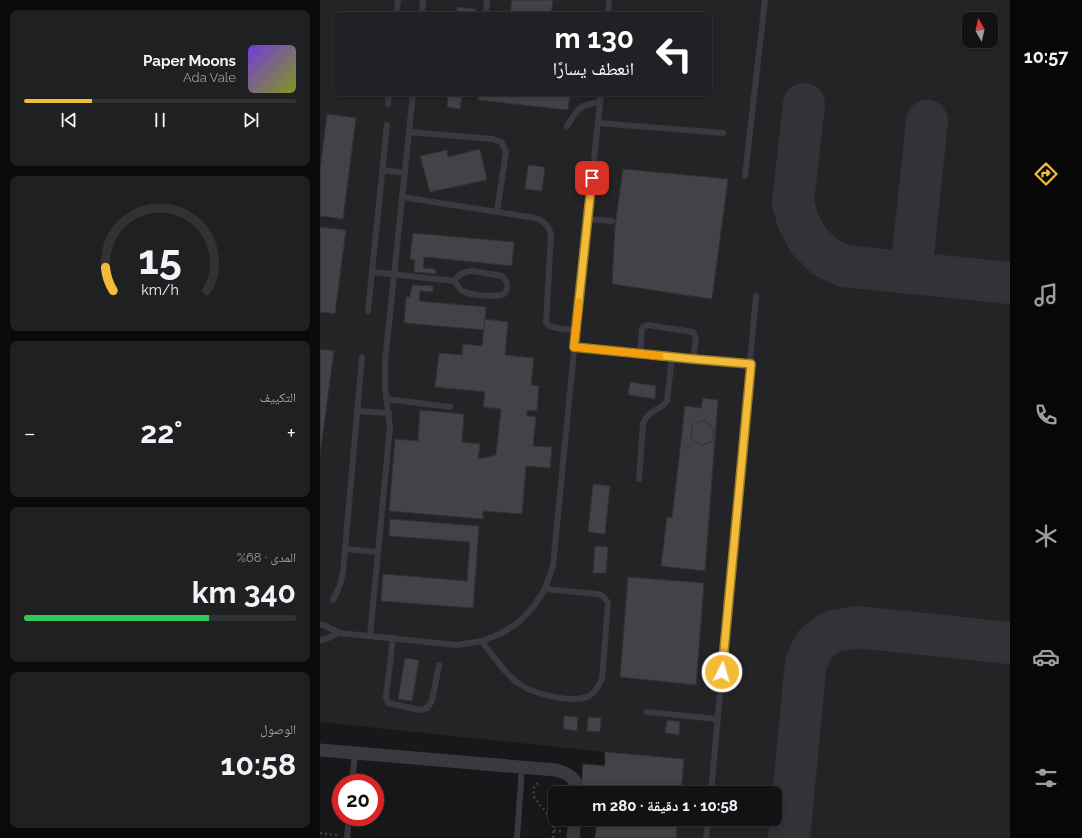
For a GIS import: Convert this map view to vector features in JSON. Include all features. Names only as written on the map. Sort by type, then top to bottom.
[{"type":"street","points":[[320,750],[556,770],[566,772],[574,779],[577,786]]},
{"type":"street","points":[[573,838],[574,826]]},
{"type":"lane","points":[[396,12],[398,0]]},
{"type":"lane","points":[[422,12],[423,0]]},
{"type":"lane","points":[[486,12],[487,0]]},
{"type":"lane","points":[[608,12],[609,0]]},
{"type":"lane","points":[[746,176],[765,0]]},
{"type":"lane","points":[[388,104],[389,96]]},
{"type":"lane","points":[[370,636],[389,441],[389,413],[385,387],[385,362],[413,96]]},
{"type":"lane","points":[[320,624],[339,633],[457,645],[482,641],[502,633],[519,622],[534,606],[545,589],[553,566],[574,347],[601,96]]},
{"type":"lane","points":[[567,126],[580,107],[586,104],[600,102]]},
{"type":"lane","points":[[598,123],[723,133]]},
{"type":"lane","points":[[368,311],[387,125]]},
{"type":"lane","points":[[409,132],[493,139],[501,142],[506,151],[497,212]]},
{"type":"lane","points":[[383,170],[405,173]]},
{"type":"lane","points":[[402,197],[542,220],[550,229],[552,241],[546,323],[553,328],[576,330]]},
{"type":"lane","points":[[588,219],[612,221]]},
{"type":"lane","points":[[372,272],[454,281],[458,287],[465,292],[496,297],[504,294],[508,287],[502,276],[473,271],[460,273],[454,281]]},
{"type":"lane","points":[[712,786],[756,296]]},
{"type":"lane","points":[[640,354],[642,328],[648,325],[693,332],[696,338],[693,359]]},
{"type":"lane","points":[[574,347],[751,364]]},
{"type":"lane","points":[[333,600],[342,579],[362,357]]},
{"type":"lane","points":[[639,479],[643,424],[648,414],[663,406],[666,401],[672,357]]},
{"type":"lane","points":[[386,399],[450,407]]},
{"type":"lane","points":[[358,411],[389,413]]},
{"type":"lane","points":[[345,549],[378,552]]},
{"type":"lane","points":[[482,641],[507,673],[519,684],[533,691],[581,699],[591,695],[598,688],[602,679],[608,603],[606,598],[597,594],[545,589]]},
{"type":"lane","points":[[320,640],[339,633]]},
{"type":"lane","points":[[393,638],[386,697],[388,703],[419,710],[427,708],[432,701],[439,665]]},
{"type":"lane","points":[[647,712],[718,719]]},
{"type":"lane","points":[[353,774],[355,753]]},
{"type":"lane","points":[[517,838],[522,768]]},
{"type":"lane","points":[[347,837],[348,826]]},
{"type":"lane","points":[[706,838],[707,826]]},
{"type":"path","points":[[546,782],[538,783],[534,786],[533,792],[534,797],[548,815]]},
{"type":"path","points":[[553,838],[554,826]]},
{"type":"path","points":[[320,833],[347,837]]},
{"type":"shaded area","points":[[320,0],[1010,0],[1010,838],[595,838],[596,826],[782,826],[782,786],[581,786],[583,764],[605,766],[605,752],[320,722]]},
{"type":"building","points":[[512,0],[553,0],[551,12],[510,12]]},
{"type":"building","points":[[457,7],[476,9],[476,12],[457,12]]},
{"type":"building","points":[[448,96],[462,97],[460,109],[447,107]]},
{"type":"building","points":[[479,96],[570,96],[568,110],[478,100]]},
{"type":"building","points":[[327,114],[356,118],[343,219],[320,216],[320,170]]},
{"type":"building","points":[[480,149],[487,180],[430,192],[420,156],[447,150],[448,157]]},
{"type":"building","points":[[528,165],[545,167],[542,191],[525,189]]},
{"type":"building","points":[[623,169],[728,179],[712,299],[612,284],[615,227]]},
{"type":"building","points":[[320,227],[346,230],[335,314],[320,312]]},
{"type":"building","points":[[413,233],[514,242],[512,266],[424,257],[423,268],[436,269],[435,274],[414,272],[415,260],[410,259]]},
{"type":"building","points":[[412,285],[433,286],[433,292],[420,291],[419,301],[486,307],[484,330],[404,323],[406,297],[410,297]]},
{"type":"building","points":[[485,319],[508,322],[505,355],[534,358],[531,385],[539,386],[537,411],[527,410],[527,416],[536,417],[533,446],[552,447],[550,468],[526,466],[522,514],[483,511],[483,519],[389,511],[395,439],[418,441],[420,410],[464,414],[462,442],[480,444],[478,459],[496,455],[501,409],[483,407],[485,392],[435,387],[439,353],[462,355],[463,344],[482,346]]},
{"type":"building","points":[[320,349],[334,351],[320,455]]},
{"type":"building","points":[[630,382],[656,386],[655,399],[628,395]]},
{"type":"building","points":[[703,398],[718,400],[705,571],[661,566],[667,517],[672,518],[685,406],[701,408]]},
{"type":"building","points":[[704,420],[714,429],[713,441],[701,446],[691,438],[692,425]]},
{"type":"building","points":[[593,484],[610,486],[605,534],[588,532]]},
{"type":"building","points":[[390,519],[479,526],[473,608],[381,601],[383,574],[467,581],[470,542],[389,536]]},
{"type":"building","points":[[595,546],[608,547],[606,573],[593,573]]},
{"type":"building","points":[[628,577],[704,583],[696,685],[620,677]]},
{"type":"building","points":[[405,658],[419,660],[412,701],[398,699]]},
{"type":"building","points":[[564,716],[578,717],[577,731],[563,729]]},
{"type":"building","points":[[588,717],[601,718],[600,732],[587,731]]},
{"type":"building","points":[[667,720],[680,722],[679,735],[665,733]]},
{"type":"building","points":[[605,752],[684,759],[682,786],[581,786],[583,764],[605,766]]},
{"type":"building","points":[[596,826],[677,826],[676,838],[595,838]]},
{"type":"taxiway","points":[[804,104],[793,202],[798,221],[808,240],[825,257],[844,266],[1010,283]]},
{"type":"taxiway","points":[[911,273],[927,121]]},
{"type":"taxiway","points":[[789,838],[806,662],[815,644],[831,632],[858,627],[1010,643]]},
{"type":"slow traffic","points":[[579,302],[574,347],[660,356]]},
{"type":"route","points":[[592,178],[574,347],[751,364],[722,672]]}]
